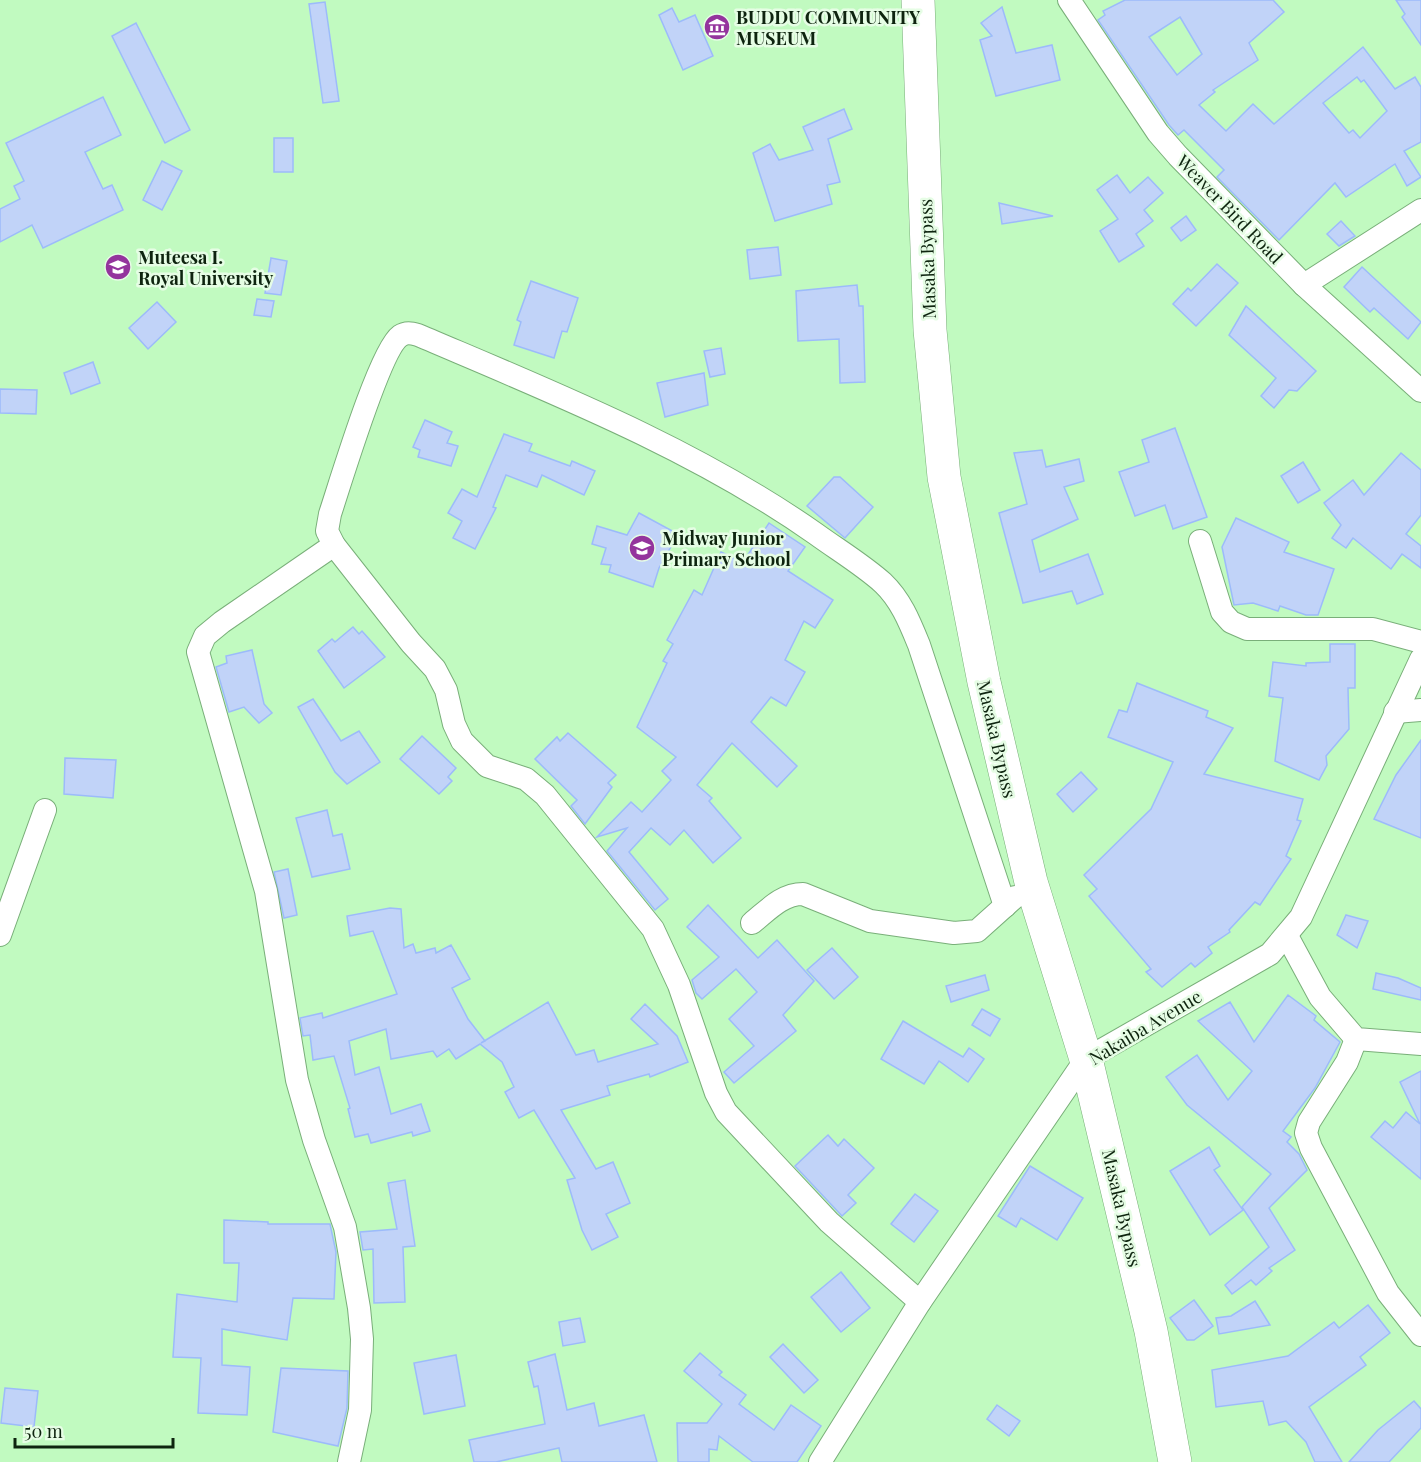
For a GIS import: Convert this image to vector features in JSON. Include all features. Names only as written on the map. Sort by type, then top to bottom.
[{"type":"highway","name":"Masaka Bypass","points":[[918,0],[930,330],[944,477],[984,682],[1031,882],[1086,1059],[1151,1331],[1175,1462]]},
{"type":"street","name":"Weaver Bird Road","points":[[1069,0],[1158,133],[1304,285],[1421,391]]},
{"type":"street","points":[[1304,285],[1421,210]]},
{"type":"street","points":[[920,1302],[829,1222],[726,1112],[716,1093],[679,985],[653,929],[545,795],[526,778],[487,766],[462,741],[454,724],[446,690],[435,669],[411,643],[334,545],[327,531],[330,514],[375,381],[392,345],[399,336],[408,333],[579,403],[765,499],[884,584],[905,611],[940,705],[1005,906]]},
{"type":"street","points":[[1200,541],[1222,612],[1232,622],[1247,629],[1373,629],[1421,642]]},
{"type":"street","points":[[334,545],[222,622],[206,636],[198,652],[266,891],[297,1080],[314,1140],[345,1227],[362,1339],[360,1410],[349,1462]]},
{"type":"street","name":"Nakaiba Avenue","points":[[820,1462],[920,1302],[1086,1059],[1270,954],[1287,936],[1301,917],[1421,659]]},
{"type":"street","points":[[1395,711],[1421,710]]},
{"type":"street","points":[[0,935],[45,810]]},
{"type":"street","points":[[752,923],[792,894],[803,894],[870,921],[954,933],[977,931],[1031,882]]},
{"type":"street","points":[[1287,936],[1320,997],[1356,1039],[1421,1044]]},
{"type":"street","points":[[1356,1039],[1347,1062],[1309,1122],[1306,1133],[1311,1148],[1388,1293],[1421,1335]]},
{"type":"building","points":[[1125,0],[1273,0],[1284,12],[1249,43],[1258,60],[1213,90],[1215,92],[1199,105],[1226,131],[1253,104],[1274,124],[1363,47],[1395,89],[1415,77],[1421,87],[1421,142],[1404,151],[1421,177],[1407,186],[1395,164],[1346,197],[1335,183],[1279,240],[1217,177],[1224,170],[1184,130],[1178,135],[1169,125],[1098,20],[1105,15],[1103,11]],"holes":[[[1180,17],[1202,54],[1177,75],[1149,37]],[[1357,77],[1361,82],[1364,80],[1387,111],[1360,138],[1353,130],[1349,133],[1323,103]]]},
{"type":"building","points":[[1396,0],[1421,0],[1421,45],[1402,17],[1405,14]]},
{"type":"building","points":[[325,2],[339,101],[323,103],[309,4]]},
{"type":"building","points":[[1002,7],[1016,53],[1052,45],[1060,80],[996,96],[980,40],[992,36],[981,23]]},
{"type":"building","points":[[672,8],[679,22],[695,15],[713,56],[683,70],[659,15]]},
{"type":"building","points":[[136,23],[190,130],[165,143],[112,36]]},
{"type":"building","points":[[103,97],[121,135],[85,152],[103,189],[112,185],[123,210],[43,248],[32,225],[0,242],[0,209],[20,199],[14,186],[24,181],[6,143]]},
{"type":"building","points":[[844,109],[852,129],[828,139],[840,182],[827,185],[832,204],[775,221],[753,153],[770,144],[779,160],[813,150],[803,127]]},
{"type":"building","points":[[274,138],[293,138],[293,172],[274,172]]},
{"type":"building","points":[[162,161],[182,171],[162,210],[143,200]]},
{"type":"building","points":[[1117,175],[1130,193],[1148,177],[1163,193],[1144,210],[1153,221],[1136,234],[1144,246],[1119,262],[1100,231],[1118,219],[1097,190]]},
{"type":"building","points":[[999,203],[1053,216],[1002,224]]},
{"type":"building","points":[[1186,216],[1196,230],[1181,241],[1171,228]]},
{"type":"building","points":[[1341,221],[1355,236],[1339,246],[1327,234]]},
{"type":"building","points":[[778,247],[781,275],[750,279],[747,250]]},
{"type":"building","points":[[271,258],[287,261],[281,295],[265,293]]},
{"type":"building","points":[[1217,264],[1238,283],[1196,326],[1173,304],[1188,288],[1191,291]]},
{"type":"building","points":[[1362,267],[1421,322],[1408,339],[1374,308],[1370,312],[1344,287]]},
{"type":"building","points":[[531,281],[578,298],[567,332],[562,331],[554,358],[514,345],[521,322],[517,320]]},
{"type":"building","points":[[857,285],[859,306],[863,306],[865,382],[840,383],[839,339],[798,341],[796,291]]},
{"type":"building","points":[[257,299],[274,301],[271,317],[254,315]]},
{"type":"building","points":[[157,302],[176,322],[148,349],[129,328]]},
{"type":"building","points":[[1246,306],[1316,371],[1297,391],[1289,390],[1274,408],[1261,396],[1276,378],[1229,335]]},
{"type":"building","points":[[721,348],[725,374],[710,377],[704,351]]},
{"type":"building","points":[[93,362],[100,383],[71,394],[64,373]]},
{"type":"building","points":[[704,373],[708,405],[665,417],[657,383]]},
{"type":"building","points":[[0,389],[37,390],[36,414],[0,413]]},
{"type":"building","points":[[425,420],[452,432],[447,443],[458,446],[451,466],[418,457],[420,450],[413,447]]},
{"type":"building","points":[[1175,428],[1207,517],[1173,529],[1165,505],[1135,516],[1119,472],[1149,462],[1142,440]]},
{"type":"building","points":[[504,434],[532,444],[529,451],[570,466],[572,461],[595,471],[584,495],[542,475],[537,487],[506,475],[493,507],[496,508],[475,549],[453,538],[462,521],[448,513],[462,489],[477,497]]},
{"type":"building","points":[[1042,450],[1046,467],[1079,459],[1084,481],[1064,487],[1078,519],[1032,540],[1040,572],[1088,554],[1103,594],[1077,604],[1072,591],[1023,603],[999,513],[1027,504],[1014,453]]},
{"type":"building","points":[[1401,453],[1421,470],[1421,515],[1406,534],[1421,546],[1421,568],[1402,554],[1391,569],[1353,538],[1346,548],[1332,538],[1341,525],[1324,503],[1353,480],[1364,495]]},
{"type":"building","points":[[1303,462],[1320,490],[1298,503],[1281,476]]},
{"type":"building","points":[[834,477],[840,477],[873,507],[845,538],[807,506]]},
{"type":"building","points":[[639,513],[678,534],[659,568],[653,587],[609,572],[611,565],[601,564],[606,548],[592,544],[597,526],[627,535]]},
{"type":"building","points":[[1236,518],[1289,542],[1284,552],[1334,569],[1318,615],[1306,615],[1280,606],[1278,611],[1253,603],[1234,605],[1222,547]]},
{"type":"building","points":[[769,523],[805,547],[788,571],[833,600],[815,628],[804,621],[785,660],[805,672],[786,706],[771,697],[751,722],[797,766],[777,787],[732,743],[697,785],[712,798],[709,801],[741,838],[713,863],[684,830],[670,845],[651,828],[629,852],[668,899],[655,910],[607,851],[627,828],[597,837],[631,802],[642,812],[671,780],[662,771],[676,757],[637,727],[667,663],[663,661],[673,644],[667,640],[694,590],[702,595],[721,552],[743,562]]},
{"type":"building","points":[[353,627],[359,634],[362,631],[385,657],[344,688],[318,651],[332,639],[335,642]]},
{"type":"building","points":[[1330,644],[1355,644],[1355,688],[1348,688],[1349,729],[1326,756],[1327,765],[1319,780],[1275,761],[1283,698],[1269,696],[1273,662],[1306,666],[1306,663],[1330,662]]},
{"type":"building","points":[[252,650],[264,704],[272,713],[259,723],[244,707],[229,712],[216,667],[227,663],[226,656]]},
{"type":"building","points":[[1137,683],[1208,711],[1206,717],[1233,728],[1204,774],[1303,799],[1297,820],[1301,821],[1286,856],[1291,859],[1260,905],[1255,902],[1229,930],[1230,932],[1208,947],[1212,953],[1195,967],[1191,963],[1162,987],[1146,972],[1151,969],[1089,896],[1097,889],[1084,875],[1151,809],[1173,762],[1108,737],[1119,710],[1127,712]]},
{"type":"building","points":[[313,699],[341,741],[359,731],[380,762],[347,784],[335,772],[298,707]]},
{"type":"building","points":[[568,733],[616,775],[608,783],[612,787],[585,824],[571,806],[577,800],[535,759],[557,737],[560,741]]},
{"type":"building","points":[[422,736],[456,768],[448,777],[452,781],[439,794],[400,759]]},
{"type":"building","points":[[1421,740],[1421,838],[1374,819],[1396,775]]},
{"type":"building","points":[[65,758],[116,760],[113,798],[64,794]]},
{"type":"building","points":[[1081,772],[1097,789],[1073,812],[1057,794]]},
{"type":"building","points":[[327,810],[333,836],[342,834],[350,869],[312,877],[296,818]]},
{"type":"building","points":[[288,869],[297,915],[284,918],[274,872]]},
{"type":"building","points":[[708,905],[758,958],[777,940],[814,981],[783,1015],[796,1031],[734,1083],[724,1072],[754,1046],[729,1019],[757,992],[736,969],[702,999],[696,993],[692,980],[719,957],[687,927]]},
{"type":"building","points":[[390,908],[401,909],[404,948],[413,944],[416,953],[435,948],[436,953],[451,945],[470,979],[452,988],[468,1019],[485,1041],[548,1002],[576,1055],[594,1050],[598,1062],[658,1044],[631,1019],[645,1004],[677,1036],[688,1062],[650,1077],[649,1074],[607,1086],[610,1095],[561,1110],[596,1169],[613,1162],[630,1203],[606,1214],[618,1237],[592,1250],[582,1230],[567,1180],[575,1178],[534,1110],[519,1118],[505,1092],[514,1087],[502,1062],[480,1044],[456,1059],[449,1049],[437,1057],[433,1051],[391,1059],[386,1029],[349,1041],[355,1075],[379,1067],[391,1114],[421,1104],[430,1131],[413,1136],[412,1132],[371,1143],[368,1134],[355,1137],[348,1109],[350,1108],[334,1056],[313,1060],[310,1035],[303,1036],[300,1018],[322,1013],[323,1018],[397,994],[373,931],[350,936],[347,916]]},
{"type":"building","points":[[1346,915],[1368,921],[1357,948],[1337,935]]},
{"type":"building","points":[[832,948],[858,977],[834,999],[807,970]]},
{"type":"building","points":[[1376,973],[1398,978],[1421,988],[1421,1000],[1373,989]]},
{"type":"building","points":[[985,975],[989,990],[951,1002],[946,986]]},
{"type":"building","points":[[1288,995],[1316,1016],[1314,1020],[1340,1042],[1315,1088],[1283,1131],[1291,1137],[1287,1142],[1299,1154],[1307,1170],[1269,1208],[1295,1250],[1269,1268],[1272,1271],[1256,1285],[1251,1280],[1232,1294],[1225,1285],[1269,1247],[1242,1207],[1271,1174],[1187,1105],[1166,1077],[1197,1055],[1228,1100],[1252,1071],[1198,1021],[1230,1002],[1254,1042]]},
{"type":"building","points":[[982,1009],[1000,1019],[990,1036],[972,1025]]},
{"type":"building","points":[[903,1021],[963,1057],[969,1048],[984,1059],[968,1082],[939,1061],[924,1084],[881,1059]]},
{"type":"building","points":[[1421,1071],[1421,1179],[1371,1137],[1385,1121],[1393,1128],[1406,1112],[1420,1124],[1400,1082]]},
{"type":"building","points":[[828,1135],[838,1146],[844,1139],[874,1168],[848,1195],[856,1203],[842,1216],[795,1166]]},
{"type":"building","points":[[1209,1147],[1220,1166],[1214,1170],[1243,1210],[1210,1235],[1170,1171]]},
{"type":"building","points":[[1030,1166],[1083,1198],[1057,1240],[1021,1218],[1016,1227],[998,1216]]},
{"type":"building","points":[[405,1180],[415,1246],[403,1247],[405,1302],[374,1303],[373,1249],[363,1250],[360,1232],[397,1229],[388,1183]]},
{"type":"building","points":[[915,1194],[938,1211],[914,1242],[891,1224]]},
{"type":"building","points":[[224,1220],[268,1222],[268,1224],[330,1224],[336,1252],[334,1299],[293,1298],[287,1340],[222,1329],[222,1365],[250,1367],[247,1415],[198,1413],[201,1358],[173,1357],[177,1294],[237,1302],[239,1263],[224,1263]]},
{"type":"building","points":[[841,1272],[870,1308],[841,1332],[811,1297]]},
{"type":"building","points":[[1194,1300],[1213,1326],[1194,1340],[1187,1340],[1170,1318]]},
{"type":"building","points":[[1255,1301],[1270,1325],[1219,1334],[1216,1318],[1231,1316]]},
{"type":"building","points":[[1368,1305],[1390,1333],[1360,1357],[1366,1365],[1309,1407],[1342,1462],[1315,1462],[1306,1442],[1286,1421],[1269,1425],[1263,1401],[1216,1407],[1212,1370],[1288,1356],[1334,1322],[1339,1328]]},
{"type":"building","points":[[580,1318],[585,1342],[563,1346],[559,1322]]},
{"type":"building","points":[[783,1344],[818,1380],[804,1393],[770,1357]]},
{"type":"building","points":[[700,1353],[722,1372],[719,1375],[746,1395],[739,1404],[774,1430],[791,1405],[821,1426],[797,1462],[753,1462],[719,1436],[717,1450],[709,1449],[709,1462],[678,1462],[677,1423],[707,1423],[722,1404],[684,1371]]},
{"type":"building","points":[[555,1354],[567,1410],[594,1403],[599,1426],[644,1415],[657,1462],[562,1462],[559,1448],[496,1462],[474,1462],[469,1440],[545,1424],[538,1386],[534,1387],[528,1362]]},
{"type":"building","points":[[456,1355],[465,1406],[424,1414],[414,1363]]},
{"type":"building","points":[[281,1368],[348,1371],[347,1408],[338,1446],[273,1432]]},
{"type":"building","points":[[5,1388],[38,1391],[34,1427],[1,1423]]},
{"type":"building","points":[[1414,1401],[1421,1409],[1421,1428],[1389,1462],[1349,1462],[1378,1430]]},
{"type":"building","points":[[997,1405],[1020,1421],[1009,1436],[987,1419]]},
{"type":"place","name":"BUDDU COMMUNITY MUSEUM","points":[[717,27]]},
{"type":"place","name":"Muteesa I. Royal University","points":[[118,267]]},
{"type":"place","name":"Midway Junior Primary School","points":[[642,548]]}]
